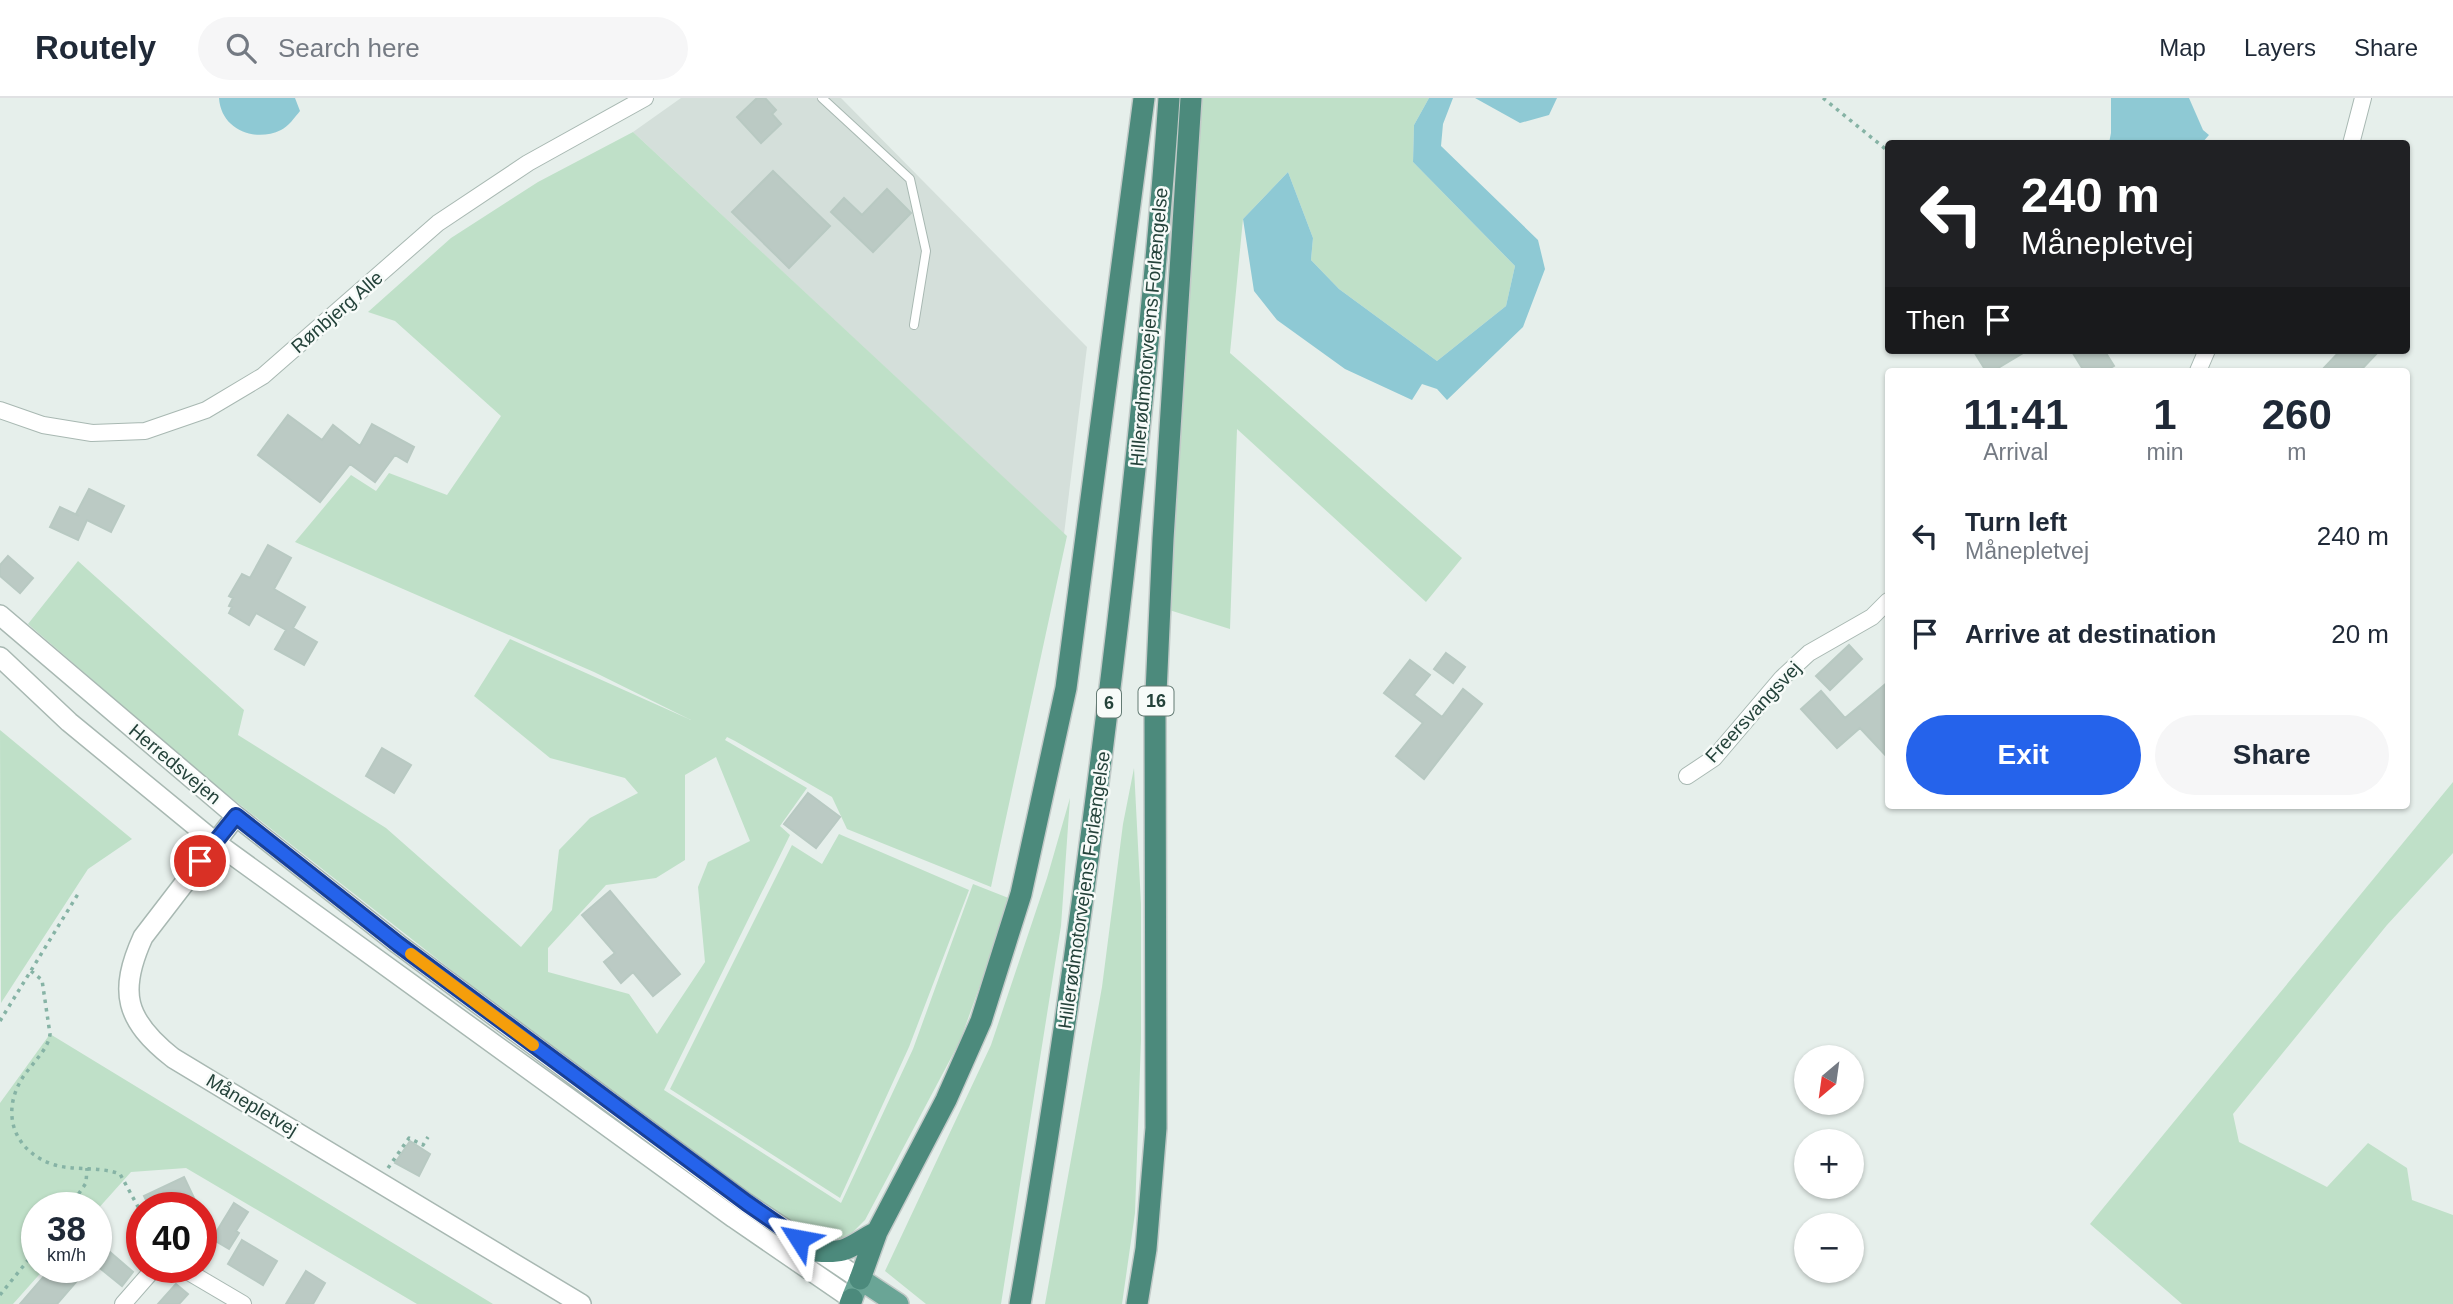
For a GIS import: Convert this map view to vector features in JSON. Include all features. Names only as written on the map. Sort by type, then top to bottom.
[{"type":"highway","points":[[856,1296],[877,1232],[946,1100],[981,1021],[1021,894],[1066,688],[1143,98]]},
{"type":"highway","name":"Hillerødmotorvejens Forlængelse","points":[[1020,1304],[1047,1149],[1100,781],[1149,347],[1169,98]]},
{"type":"highway","name":"16","points":[[1137,1304],[1146,1248],[1156,1128],[1155,715],[1163,539],[1191,98]]},
{"type":"highway","points":[[816,1251],[836,1253],[850,1250],[877,1232]]},
{"type":"main road","name":"Herredsvejen","points":[[856,1296],[898,1304]]},
{"type":"street","name":"Rønbjerg Alle","points":[[0,410],[43,425],[92,433],[145,431],[206,410],[263,376],[438,223],[527,163],[645,98]]},
{"type":"street","points":[[2352,140],[2363,98]]},
{"type":"street","name":"Freersvangsvej","points":[[1687,776],[1714,758],[1782,678],[1809,653],[1872,617],[1885,604]]},
{"type":"street","name":"Herredsvejen","points":[[0,615],[236,816],[398,944],[736,1195],[816,1251],[856,1296]]},
{"type":"street","name":"Herredsvejen","points":[[0,657],[69,722],[215,842],[723,1210],[856,1296]]},
{"type":"street","name":"Månepletvej","points":[[236,816],[143,937],[133,959],[128,989],[135,1018],[151,1040],[173,1058],[582,1304]]},
{"type":"street","points":[[122,1304],[141,1283]]},
{"type":"street","points":[[206,1283],[239,1303]]},
{"type":"lane","points":[[822,98],[910,179],[926,251],[914,325]]},
{"type":"path","points":[[1823,98],[1885,149]]},
{"type":"path","points":[[0,1021],[78,894]]},
{"type":"path","points":[[31,971],[42,980],[49,1042],[19,1084],[11,1118],[13,1128],[24,1146],[39,1158],[55,1165],[120,1174],[130,1192]]},
{"type":"path","points":[[389,1167],[409,1138],[423,1145],[428,1137]]},
{"type":"path","points":[[80,1192],[86,1184],[87,1168]]},
{"type":"path","points":[[0,1296],[21,1269]]},
{"type":"shaded area","points":[[681,98],[841,98],[1087,347],[1064,534],[633,132]]},
{"type":"green space","points":[[1197,98],[1429,98],[1414,125],[1413,162],[1515,266],[1506,306],[1437,361],[1339,289],[1311,260],[1313,238],[1288,172],[1243,219],[1230,353],[1462,558],[1426,602],[1237,429],[1230,629],[1166,609]]},
{"type":"green space","points":[[633,132],[1067,536],[991,887],[847,829],[832,797],[735,741],[727,737],[725,740],[807,788],[780,826],[790,835],[664,1090],[841,1203],[913,1049],[973,884],[1011,899],[960,1041],[865,1220],[849,1236],[837,1243],[822,1241],[777,1216],[634,1113],[206,778],[28,624],[78,561],[244,710],[238,735],[386,828],[521,947],[552,910],[559,850],[590,818],[638,793],[625,778],[550,758],[474,696],[510,639],[691,720],[594,672],[295,542],[351,475],[376,491],[389,473],[447,495],[501,416],[395,321],[368,312],[451,238],[538,182]],"holes":[[[716,757],[750,841],[708,862],[698,887],[705,962],[657,1034],[629,994],[548,972],[548,948],[606,885],[656,878],[685,860],[685,775]]]},
{"type":"green space","points":[[0,730],[132,839],[88,869],[1,1003]]},
{"type":"green space","points":[[1134,768],[1141,904],[1141,1040],[1135,1213],[1122,1304],[1045,1304],[1102,987],[1123,824]]},
{"type":"green space","points":[[2453,782],[2453,853],[2387,925],[2233,1114],[2239,1142],[2327,1187],[2368,1143],[2407,1168],[2412,1200],[2453,1215],[2453,1304],[2182,1304],[2090,1224]]},
{"type":"green space","points":[[1070,798],[1061,926],[1001,1304],[926,1304],[885,1271],[991,1045],[1047,878]]},
{"type":"green space","points":[[839,834],[969,890],[909,1047],[840,1198],[670,1089],[792,845],[822,864]]},
{"type":"green space","points":[[50,1034],[493,1304],[417,1304],[186,1168],[131,1172],[112,1193],[21,1192],[21,1283],[32,1283],[13,1304],[0,1304],[0,1103]]},
{"type":"water","points":[[219,98],[295,98],[300,111],[281,130],[271,134],[250,134],[232,125],[221,109]]},
{"type":"water","points":[[1429,98],[1453,98],[1443,124],[1441,146],[1538,240],[1545,269],[1523,327],[1447,400],[1437,389],[1422,384],[1412,400],[1345,369],[1277,320],[1254,291],[1243,219],[1288,172],[1313,238],[1311,260],[1339,289],[1437,361],[1506,306],[1515,266],[1413,162],[1414,125]]},
{"type":"water","points":[[1475,98],[1557,98],[1549,115],[1520,123]]},
{"type":"water","points":[[2111,98],[2189,98],[2203,130],[2209,135],[2205,140],[2110,140]]},
{"type":"building","points":[[757,98],[765,98],[776,110],[772,114],[781,124],[761,143],[737,117]]},
{"type":"building","points":[[773,171],[830,226],[789,268],[732,212]]},
{"type":"building","points":[[887,189],[911,213],[873,252],[831,212],[844,198],[862,215]]},
{"type":"building","points":[[1975,354],[2021,354],[1998,368],[1984,368]]},
{"type":"building","points":[[2073,354],[2106,354],[2114,366],[2110,368],[2082,368]]},
{"type":"building","points":[[2337,354],[2376,354],[2363,368],[2324,368]]},
{"type":"building","points":[[288,415],[322,440],[333,425],[360,446],[372,424],[414,447],[407,462],[395,455],[375,482],[350,464],[320,502],[258,455]]},
{"type":"building","points":[[89,489],[124,506],[111,532],[87,520],[78,540],[50,527],[60,507],[79,516],[76,514]]},
{"type":"building","points":[[268,545],[291,558],[274,589],[305,607],[293,628],[317,642],[304,665],[275,649],[286,630],[256,613],[249,625],[229,613],[233,598],[229,596],[242,574],[250,578]]},
{"type":"building","points":[[8,556],[33,578],[20,593],[0,576],[0,565]]},
{"type":"building","points":[[1849,645],[1862,659],[1830,690],[1816,676]]},
{"type":"building","points":[[1446,653],[1465,667],[1453,683],[1434,669]]},
{"type":"building","points":[[1410,660],[1430,675],[1414,695],[1442,717],[1463,689],[1482,704],[1424,779],[1396,756],[1423,723],[1384,693]]},
{"type":"building","points":[[1885,685],[1885,755],[1860,728],[1837,748],[1801,709],[1821,691],[1845,718]]},
{"type":"building","points":[[382,748],[411,765],[394,793],[366,776]]},
{"type":"building","points":[[808,793],[840,817],[816,848],[784,824]]},
{"type":"building","points":[[610,891],[680,974],[653,996],[633,972],[621,983],[604,962],[615,953],[582,915]]},
{"type":"building","points":[[410,1141],[430,1154],[419,1176],[395,1163]]},
{"type":"building","points":[[184,1177],[191,1192],[152,1192]]},
{"type":"building","points":[[234,1203],[248,1212],[229,1249],[217,1242],[217,1231]]},
{"type":"building","points":[[242,1240],[277,1261],[263,1285],[228,1264]]},
{"type":"building","points":[[112,1254],[126,1266],[126,1281],[122,1286],[112,1278]]},
{"type":"building","points":[[306,1271],[325,1283],[313,1304],[286,1304]]},
{"type":"building","points":[[38,1283],[75,1283],[57,1304],[20,1304]]},
{"type":"building","points":[[176,1284],[188,1294],[179,1304],[158,1304]]},
{"type":"slow traffic","points":[[411,954],[533,1045]]},
{"type":"route","points":[[200,861],[236,816],[398,944],[799,1239]]}]
